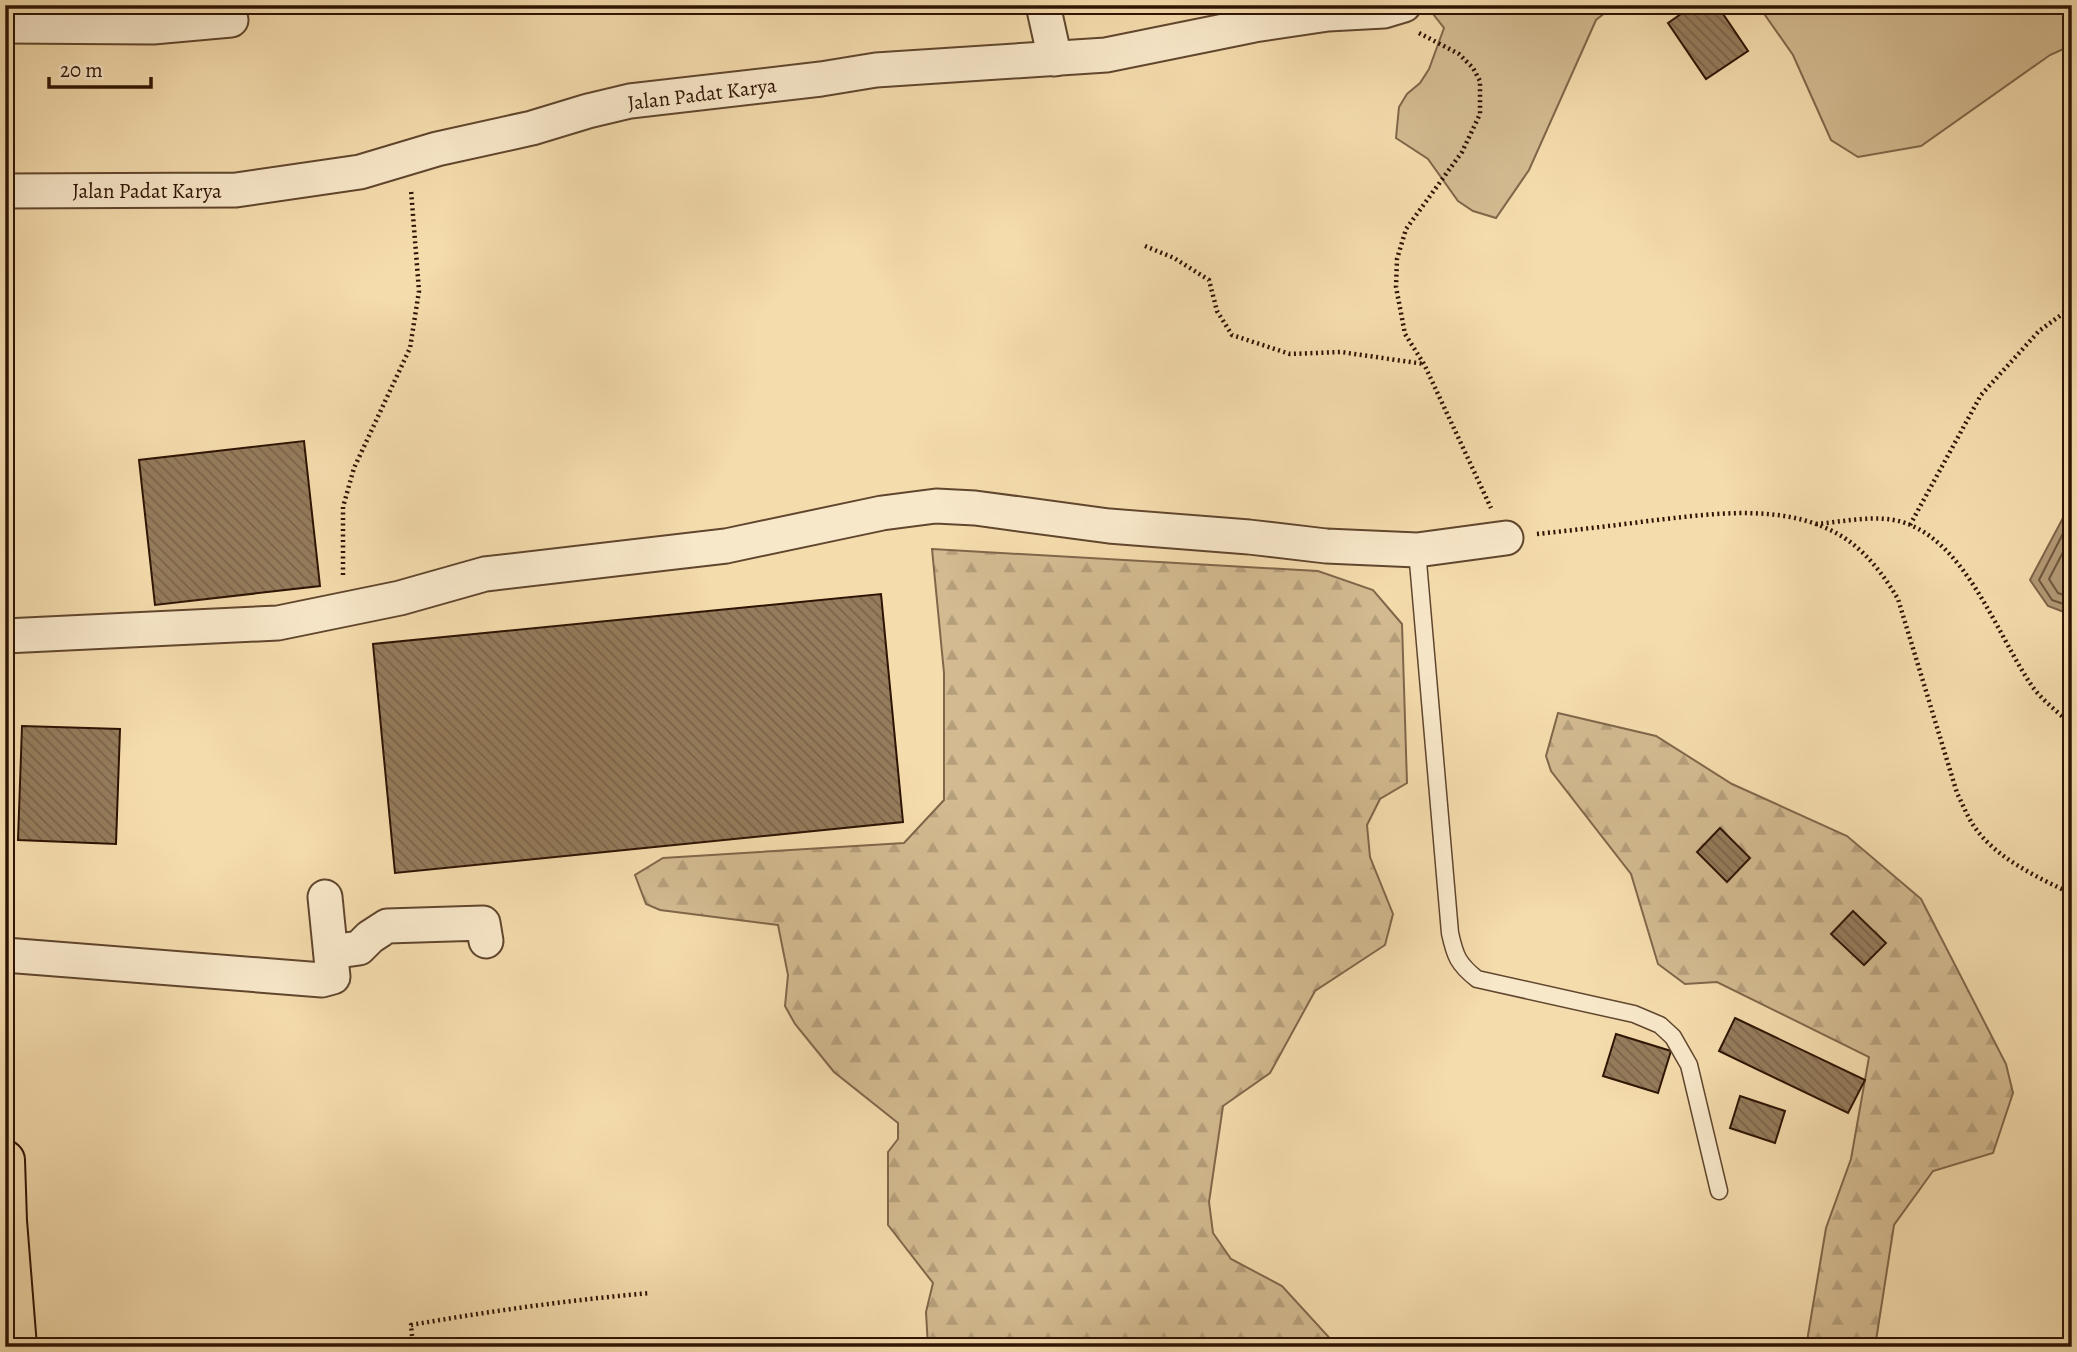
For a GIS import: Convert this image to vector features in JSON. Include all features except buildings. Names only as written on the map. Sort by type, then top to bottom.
[{"type":"highway","points":[[5,1160],[7,1220],[18,1347]]},
{"type":"street","points":[[1043,5],[1055,59]]},
{"type":"street","name":"Jalan Padat Karya","points":[[5,191],[236,190],[360,172],[630,102],[876,70],[1105,55],[1242,27],[1328,14],[1394,8]]},
{"type":"street","points":[[5,26],[153,27],[231,20]]},
{"type":"street","points":[[5,636],[278,623],[400,598],[485,574],[726,545],[883,513],[936,506],[975,508],[1109,526],[1326,546],[1417,550],[1506,538]]},
{"type":"street","points":[[5,955],[322,980],[333,977],[325,897]]},
{"type":"street","points":[[331,953],[359,948],[387,926],[484,923],[486,940]]},
{"type":"lane","points":[[1417,550],[1450,933],[1455,954],[1462,967],[1477,979],[1634,1014],[1660,1025],[1673,1037],[1689,1065],[1719,1191]]},
{"type":"path","points":[[1394,8],[1459,54],[1473,68],[1480,81],[1480,114],[1462,152],[1406,229],[1397,259],[1396,287],[1405,334],[1424,364],[1506,538],[1719,513],[1786,516],[1815,524],[1847,540],[1885,577],[1898,599],[1957,793],[1968,817],[1979,834],[2029,874],[2072,894]]},
{"type":"path","points":[[342,611],[343,507],[354,468],[410,348],[419,291],[411,210],[410,157]]},
{"type":"path","points":[[1145,246],[1174,258],[1209,280],[1217,311],[1231,335],[1290,354],[1341,352],[1424,364]]},
{"type":"path","points":[[1910,525],[1981,395],[2039,331],[2072,307]]},
{"type":"path","points":[[1815,524],[1899,520],[1926,534],[1944,548],[1962,569],[2032,686],[2072,725]]},
{"type":"path","points":[[413,1347],[411,1325],[594,1298],[650,1293]]},
{"type":"green space","points":[[1426,5],[1615,5],[1596,20],[1529,170],[1496,218],[1473,211],[1458,201],[1428,159],[1396,138],[1399,107],[1429,69],[1444,28]]},
{"type":"green space","points":[[1758,5],[2072,5],[2072,45],[2050,55],[1921,146],[1858,157],[1831,140],[1793,55]]},
{"type":"green space","points":[[932,549],[1318,571],[1373,590],[1402,624],[1407,783],[1380,799],[1367,825],[1370,857],[1393,914],[1385,945],[1315,991],[1270,1073],[1223,1106],[1209,1202],[1213,1233],[1231,1259],[1282,1286],[1335,1344],[1343,1347],[928,1347],[926,1312],[933,1283],[888,1225],[888,1152],[898,1139],[898,1123],[834,1072],[795,1024],[785,1006],[788,975],[778,925],[660,910],[646,904],[635,875],[663,858],[904,843],[944,800],[944,673]]},
{"type":"green space","points":[[1558,713],[1656,736],[1732,784],[1847,836],[1921,899],[2006,1064],[2013,1093],[1993,1153],[1933,1171],[1894,1225],[1875,1347],[1806,1347],[1826,1228],[1851,1159],[1869,1057],[1717,982],[1685,984],[1658,964],[1631,874],[1551,771],[1546,756]]},
{"type":"water","points":[[2072,501],[2072,615],[2048,606],[2030,580]]}]
